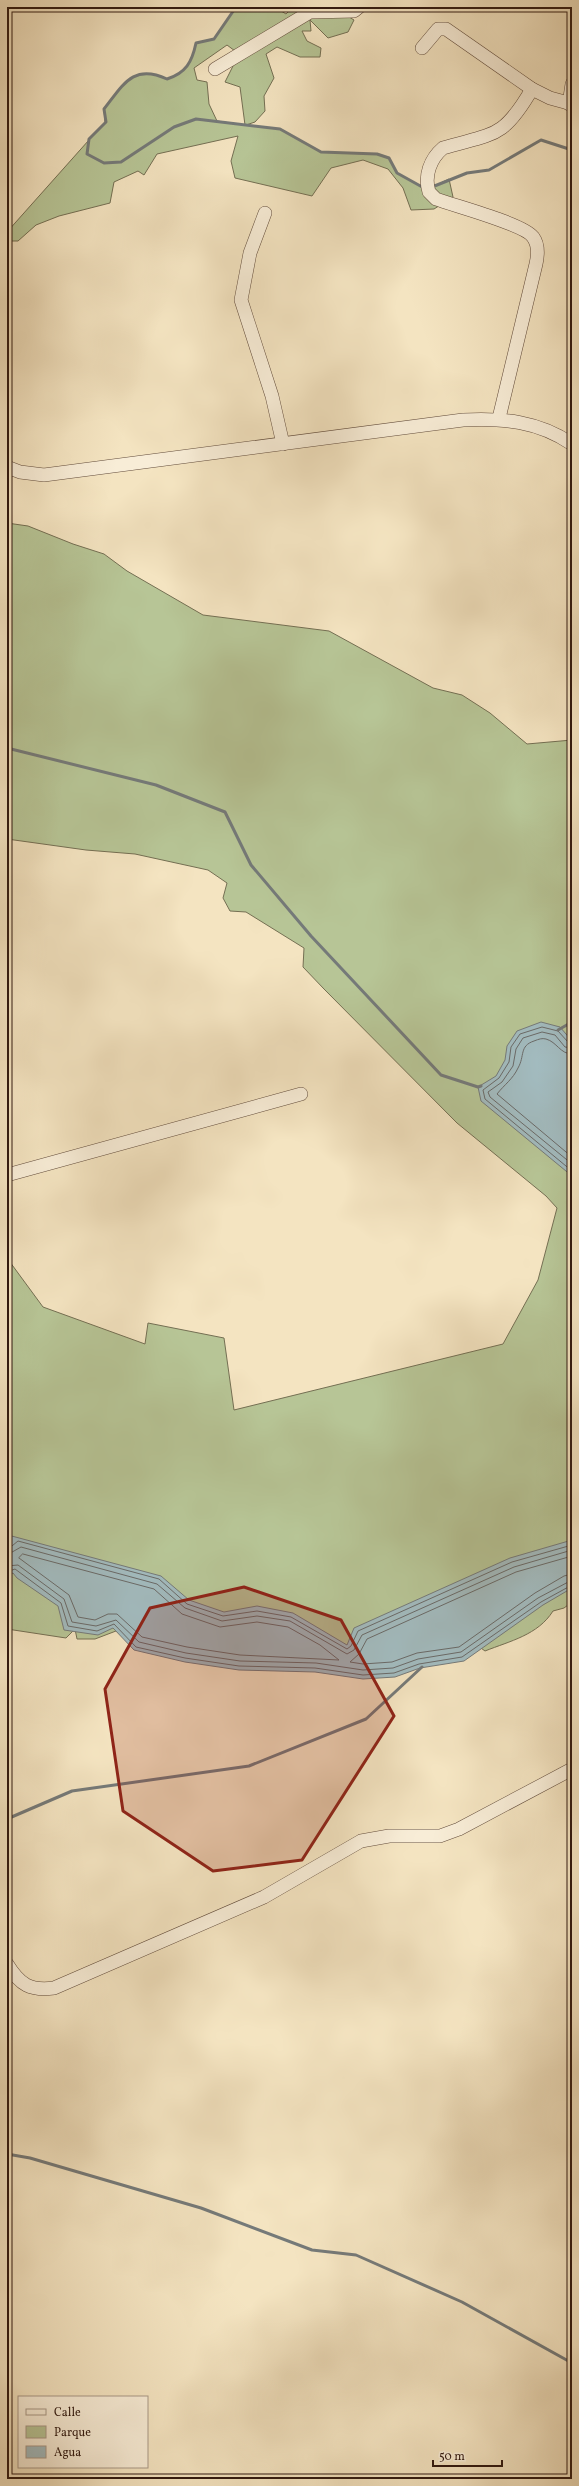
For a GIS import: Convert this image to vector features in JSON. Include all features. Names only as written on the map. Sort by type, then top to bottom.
[{"type":"street","points":[[214,68],[310,12],[354,11],[359,7]]},
{"type":"street","points":[[422,48],[438,29],[446,29],[537,92],[570,104],[572,84]]},
{"type":"street","points":[[499,418],[538,255],[535,241],[528,232],[510,224],[436,199],[429,192],[428,177],[431,164],[443,148],[496,133],[506,127],[521,108],[537,92]]},
{"type":"street","points":[[265,213],[250,253],[241,300],[272,396],[283,444]]},
{"type":"street","points":[[7,467],[20,472],[44,475],[463,420],[499,418],[540,426],[572,444]]},
{"type":"street","points":[[7,1175],[301,1094]]},
{"type":"street","points":[[7,1964],[28,1987],[39,1990],[54,1988],[264,1897],[361,1840],[389,1836],[440,1836],[458,1829],[572,1769]]},
{"type":"highlighted area","points":[[244,1587],[341,1620],[394,1716],[302,1860],[213,1871],[123,1811],[105,1689],[150,1608]]},
{"type":"green space","points":[[236,7],[279,7],[278,9],[286,14],[293,7],[333,7],[354,20],[348,32],[328,38],[310,20],[311,31],[302,31],[307,41],[321,48],[320,57],[300,57],[277,47],[266,54],[274,78],[264,96],[265,111],[255,122],[246,125],[280,129],[321,152],[377,154],[389,158],[397,173],[424,188],[432,187],[449,179],[453,197],[434,209],[411,210],[403,188],[388,169],[363,160],[331,168],[312,196],[235,178],[231,161],[238,136],[157,154],[144,175],[138,171],[114,182],[110,203],[59,216],[36,225],[18,241],[7,241],[7,232],[105,122],[104,109],[123,85],[137,75],[155,75],[167,79],[179,74],[190,61],[196,43],[214,39]],"holes":[[[227,45],[239,54],[225,82],[240,87],[245,125],[217,121],[209,104],[207,82],[197,80],[194,68]]]},
{"type":"green space","points":[[7,523],[28,526],[73,544],[104,554],[127,571],[203,615],[329,631],[433,688],[462,695],[490,713],[527,744],[572,740],[572,1602],[564,1608],[553,1611],[540,1626],[523,1636],[485,1651],[470,1640],[376,1658],[131,1641],[116,1631],[95,1639],[77,1639],[75,1629],[66,1638],[7,1629],[7,1258],[43,1307],[145,1344],[148,1323],[224,1338],[234,1410],[503,1344],[538,1280],[557,1208],[546,1196],[457,1123],[324,989],[303,967],[304,948],[246,912],[230,911],[223,898],[227,883],[208,870],[135,854],[86,850],[7,839]]},
{"type":"water","points":[[541,1022],[560,1027],[572,1041],[572,1176],[481,1101],[478,1087],[496,1076],[505,1060],[507,1046],[517,1031]]},
{"type":"water","points":[[8,1535],[161,1576],[189,1600],[224,1612],[257,1606],[293,1613],[347,1645],[354,1628],[510,1558],[572,1540],[572,1588],[543,1605],[464,1661],[420,1668],[395,1677],[363,1679],[315,1672],[239,1670],[185,1662],[134,1650],[113,1628],[98,1635],[64,1630],[58,1606],[17,1578],[13,1573],[7,1576],[7,1547],[11,1543]]},
{"type":"waterway","points":[[236,7],[214,39],[196,43],[190,61],[179,74],[167,79],[155,75],[137,75],[123,85],[104,109],[106,122],[89,139],[87,154],[104,163],[121,162],[174,127],[196,119],[280,129],[321,152],[377,154],[389,158],[397,173],[424,188]]},
{"type":"waterway","points":[[432,187],[467,173],[489,170],[541,140],[572,150]]},
{"type":"waterway","points":[[7,748],[156,785],[225,812],[251,865],[311,936],[441,1075],[478,1087],[481,1086]]},
{"type":"waterway","points":[[558,1030],[572,1022]]},
{"type":"waterway","points":[[7,1819],[72,1791],[249,1766],[366,1719],[422,1667]]},
{"type":"waterway","points":[[7,2154],[30,2158],[201,2208],[312,2250],[356,2255],[462,2302],[572,2363]]}]
